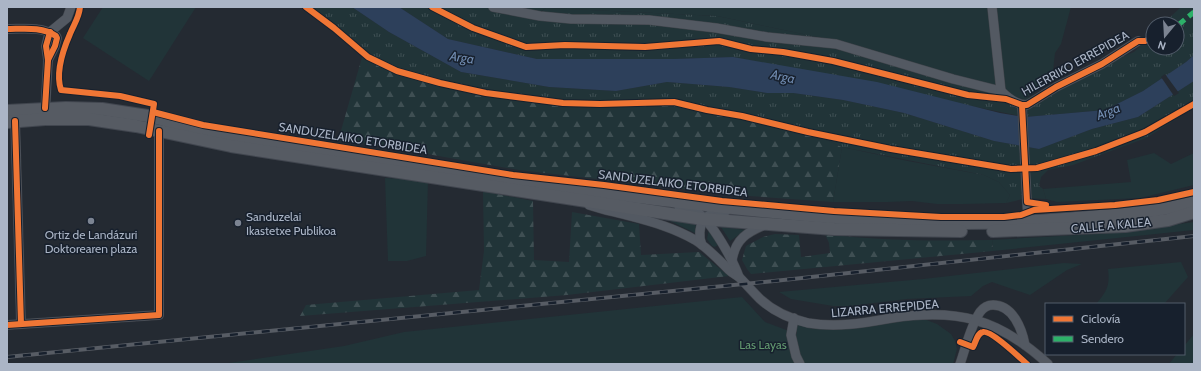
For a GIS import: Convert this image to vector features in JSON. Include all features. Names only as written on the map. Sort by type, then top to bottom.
[{"type":"main road","name":"SANDUZELAIKO ETORBIDEA","points":[[11,117],[45,114],[71,108],[102,109],[140,114],[194,129],[231,136],[536,184],[580,195],[815,216],[951,224],[1027,226]]},
{"type":"main road","name":"SANDUZELAIKO ETORBIDEA","points":[[45,114],[136,126],[231,146],[580,195],[704,219],[834,230],[902,231],[1027,226]]},
{"type":"main road","name":"CALLE A KALEA","points":[[1027,226],[1177,207],[1194,202]]},
{"type":"main road","name":"CALLE A KALEA","points":[[1027,226],[1125,226],[1168,220],[1194,212]]},
{"type":"street","points":[[50,32],[67,18],[72,7]]},
{"type":"street","name":"HILERRIKO ERREPIDEA","points":[[492,7],[540,16],[571,19],[649,20],[716,28],[767,37],[836,44],[953,79],[1001,91],[1022,109],[1056,87],[1102,64],[1138,41]]},
{"type":"street","points":[[992,7],[1001,91]]},
{"type":"street","points":[[7,29],[29,29],[50,32],[56,36],[56,41],[48,60],[45,114]]},
{"type":"street","points":[[1022,109],[1027,226]]},
{"type":"street","points":[[11,117],[21,324]]},
{"type":"street","points":[[7,325],[159,316],[159,131]]},
{"type":"street","name":"LIZARRA ERREPIDEA","points":[[580,195],[602,210],[629,215],[662,225],[681,233],[706,248],[770,307],[783,315],[806,322],[824,325],[846,325],[916,316],[948,316],[976,320],[996,327],[1014,337],[1048,364]]},
{"type":"street","points":[[768,224],[753,230],[738,242],[724,248],[706,248],[700,240],[700,229],[704,219],[716,211],[789,218],[815,216]]},
{"type":"street","name":"LIZARRA ERREPIDEA","points":[[704,219],[724,248],[739,277]]},
{"type":"street","points":[[732,262],[733,253],[738,242]]},
{"type":"street","points":[[960,364],[976,320],[981,311],[991,305],[1005,308],[1010,313],[1023,333],[1025,345]]},
{"type":"street","points":[[794,318],[791,335],[796,356],[800,364]]},
{"type":"green space","points":[[103,7],[196,7],[149,81],[83,38]]},
{"type":"green space","points":[[302,7],[352,7],[389,32],[461,72],[549,87],[616,91],[667,82],[729,87],[767,93],[793,93],[843,100],[904,113],[994,141],[1039,149],[1092,129],[1138,117],[1194,81],[1194,108],[1146,138],[1073,165],[1048,170],[1041,177],[1039,186],[1043,189],[1046,199],[1027,198],[1006,203],[1010,195],[999,182],[984,175],[842,147],[808,132],[708,110],[641,104],[563,103],[486,93],[397,71],[363,54]]},
{"type":"green space","points":[[399,7],[482,7],[534,17],[546,8],[717,16],[831,40],[1024,99],[1134,52],[1145,42],[1145,56],[1185,56],[1185,16],[1171,16],[1181,7],[1194,7],[1194,55],[1143,91],[1105,110],[1025,117],[733,57],[673,59],[537,59],[448,39]]},
{"type":"green space","points":[[510,7],[1071,7],[1061,44],[1055,53],[1052,80],[1024,99],[831,40],[717,16],[546,8],[540,12]]},
{"type":"green space","points":[[363,54],[397,71],[486,93],[563,103],[685,104],[808,132],[842,147],[833,202],[736,195],[519,170],[370,144],[338,141]]},
{"type":"green space","points":[[842,147],[984,175],[999,182],[1010,195],[1006,203],[937,204],[912,201],[833,202]]},
{"type":"green space","points":[[1154,153],[1171,164],[1194,153],[1194,185],[1140,198],[1057,202],[1046,199],[1043,189],[1131,182],[1127,160]]},
{"type":"green space","points":[[385,178],[428,180],[426,256],[407,261],[388,261]]},
{"type":"green space","points":[[483,191],[533,201],[534,260],[569,262],[572,212],[639,224],[641,255],[699,252],[729,276],[567,295],[300,316],[306,305],[479,290],[484,251]]},
{"type":"green space","points":[[666,219],[696,224],[695,233]]},
{"type":"green space","points":[[1194,222],[1194,230],[993,251],[992,240],[1113,233]]},
{"type":"green space","points":[[721,227],[746,230],[730,241]]},
{"type":"green space","points":[[709,229],[715,237],[718,245],[715,247],[712,246],[707,239]]},
{"type":"green space","points":[[775,234],[799,235],[801,257],[830,253],[829,243],[825,234],[908,240],[992,240],[993,251],[751,274],[742,260],[746,246],[763,237]]},
{"type":"green space","points":[[1181,262],[1188,277],[1165,303],[1097,303],[1107,288],[1109,280],[1108,269]]},
{"type":"green space","points":[[1064,263],[1082,264],[1067,270],[1030,295],[992,282],[983,286],[971,296],[907,299],[849,306],[833,306],[791,299],[779,292],[923,279]]},
{"type":"green space","name":"Las Layas","points":[[742,297],[765,322],[797,334],[794,318],[846,325],[916,316],[937,324],[951,334],[957,349],[953,364],[222,364],[344,346],[404,332]]},
{"type":"green space","points":[[1194,334],[1194,364],[1169,364],[1176,355],[1185,355],[1185,345]]},
{"type":"water","name":"Arga","points":[[352,7],[399,7],[448,39],[537,59],[673,59],[733,57],[877,82],[1000,113],[1025,117],[1105,110],[1143,91],[1194,55],[1194,81],[1138,117],[1092,129],[1039,149],[994,141],[904,113],[843,100],[793,93],[767,93],[729,87],[667,82],[616,91],[549,87],[461,72],[389,32]]},
{"type":"pier","points":[[1165,74],[1179,93],[1174,96],[1161,77]]},
{"type":"railway","points":[[7,357],[774,281],[1194,236]]},
{"type":"marked path","points":[[1185,19],[1194,12]]},
{"type":"cycle path","points":[[80,7],[62,54],[59,69],[59,83],[61,90],[120,96],[154,104],[149,135]]},
{"type":"cycle path","points":[[306,7],[334,28],[368,57],[397,71],[440,83],[486,93],[563,103],[600,104],[674,102],[891,149],[1011,169],[1037,168],[1096,151],[1145,132],[1194,104]]},
{"type":"cycle path","points":[[432,7],[473,28],[526,47],[565,45],[645,47],[719,41],[751,49],[783,52],[833,61],[968,95],[1006,99],[1022,105],[1027,105],[1056,87],[1102,64],[1138,41],[1145,41]]},
{"type":"cycle path","points":[[7,29],[38,29],[56,36],[55,46],[48,60]]},
{"type":"cycle path","points":[[45,108],[48,60],[46,46],[50,32]]},
{"type":"cycle path","points":[[1022,105],[1027,202],[1046,205]]},
{"type":"cycle path","points":[[153,112],[203,125],[513,175],[604,185],[722,201],[834,211],[941,217],[1004,217],[1021,215],[1034,210],[1115,205],[1158,200],[1194,192]]},
{"type":"cycle path","points":[[15,121],[21,324]]},
{"type":"cycle path","points":[[7,325],[159,315],[159,131]]},
{"type":"cycle path","points":[[960,342],[973,347],[979,334],[983,332],[987,333],[999,340],[1027,364]]},
{"type":"place","name":"Ortiz de Landázuri Doktorearen plaza","points":[[91,221]]},
{"type":"place","name":"Sanduzelai Ikastetxe Publikoa","points":[[238,223]]}]
